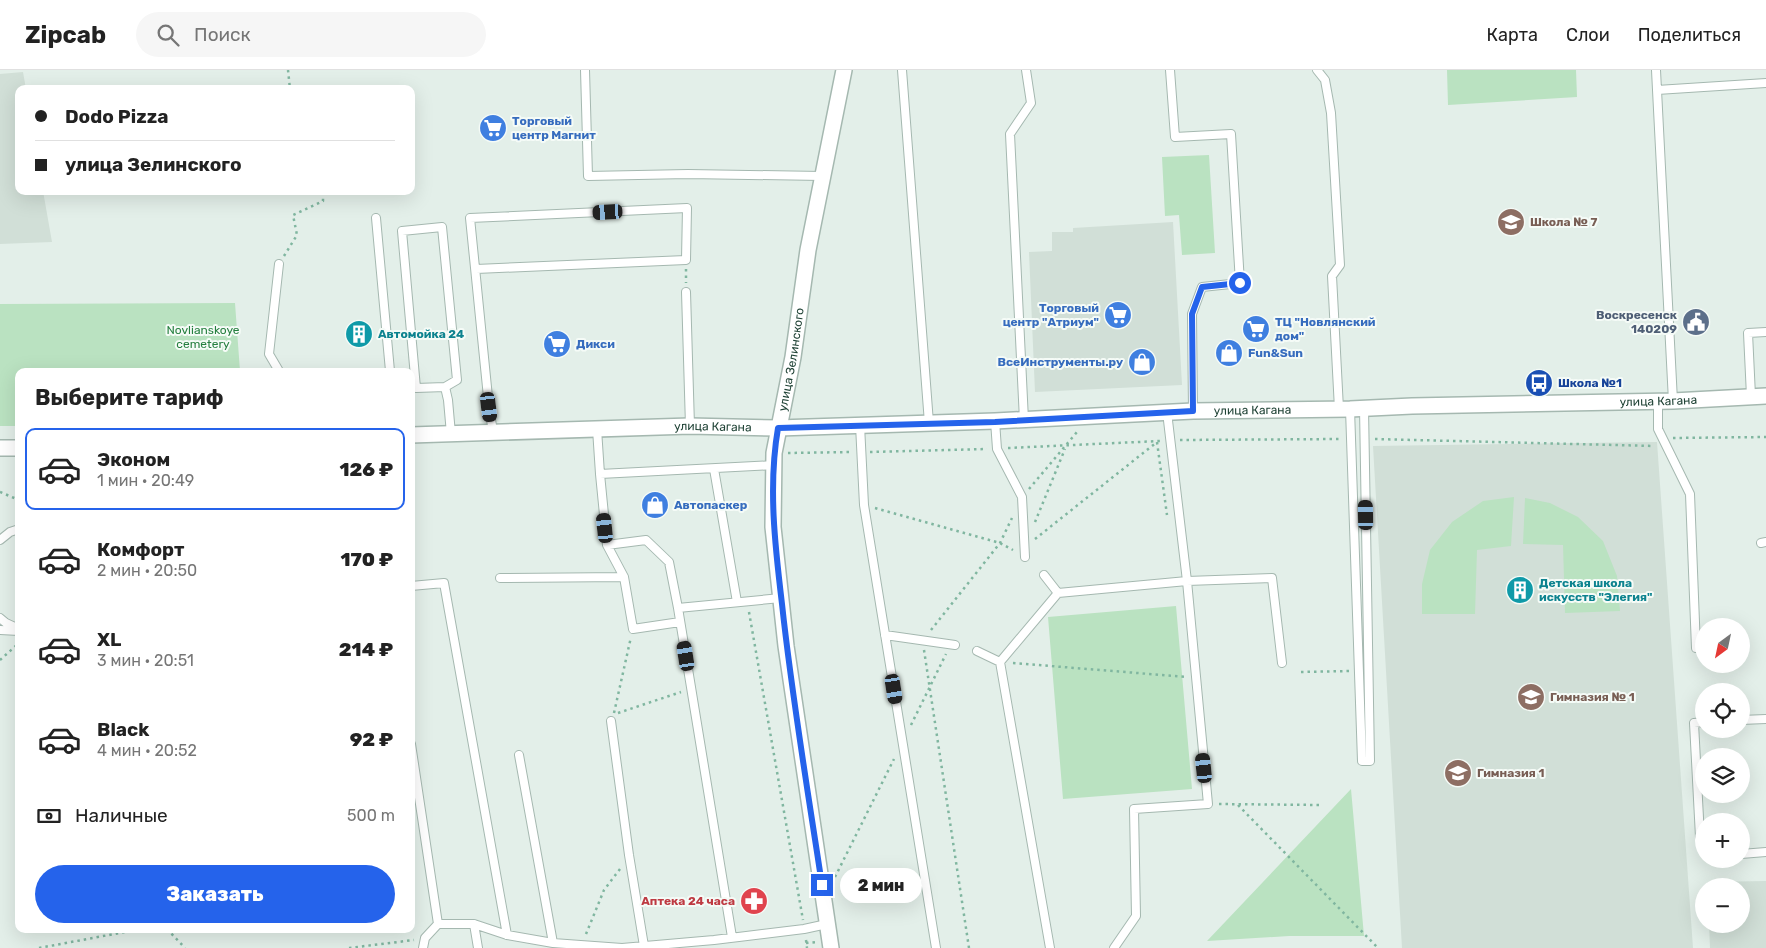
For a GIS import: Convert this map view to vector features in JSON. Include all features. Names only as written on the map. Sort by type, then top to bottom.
[{"type":"street","name":"улица Зелинского","points":[[831,948],[786,646],[773,527],[774,459],[778,428],[793,357],[808,250],[844,70]]},
{"type":"street","name":"улица Кагана","points":[[415,435],[690,426],[778,428],[860,424],[995,422],[1193,411],[1665,401],[1766,396]]},
{"type":"street","points":[[0,448],[15,448]]},
{"type":"lane","points":[[585,70],[588,176],[688,174],[822,176]]},
{"type":"lane","points":[[902,70],[929,423]]},
{"type":"lane","points":[[1024,420],[1010,134],[1031,103],[1026,70]]},
{"type":"lane","points":[[1170,70],[1175,137],[1231,134],[1240,283],[1202,287],[1192,314],[1193,411]]},
{"type":"lane","points":[[1317,70],[1325,80],[1331,113],[1340,265],[1332,276],[1351,409],[1362,761],[1370,761],[1364,439],[1351,409]]},
{"type":"lane","points":[[1656,70],[1665,401],[1658,429],[1690,494],[1695,622]]},
{"type":"lane","points":[[1658,90],[1766,83]]},
{"type":"lane","points":[[476,269],[686,260],[687,208],[470,218],[492,432]]},
{"type":"lane","points":[[376,218],[390,368]]},
{"type":"lane","points":[[414,368],[402,231],[442,227],[457,380],[444,387],[416,388],[415,377]]},
{"type":"lane","points":[[277,368],[269,354],[279,264]]},
{"type":"lane","points":[[686,292],[690,426]]},
{"type":"lane","points":[[1751,396],[1748,333],[1766,332]]},
{"type":"lane","points":[[444,387],[448,400],[451,434]]},
{"type":"lane","points":[[1114,948],[1136,916],[1134,809],[1208,804],[1187,581],[1167,412]]},
{"type":"lane","points":[[995,422],[997,449],[1022,497],[1026,557]]},
{"type":"lane","points":[[860,424],[864,505],[936,948]]},
{"type":"lane","points":[[598,429],[607,546],[624,576],[633,629],[680,622]]},
{"type":"lane","points":[[600,474],[714,469],[774,459]]},
{"type":"lane","points":[[714,469],[737,602]]},
{"type":"lane","points":[[0,540],[15,530]]},
{"type":"lane","points":[[607,546],[646,540],[669,562],[732,938]]},
{"type":"lane","points":[[1044,574],[1058,593]]},
{"type":"lane","points":[[500,578],[624,576]]},
{"type":"lane","points":[[1050,948],[1000,662],[1058,593],[1187,581],[1272,578],[1282,663]]},
{"type":"lane","points":[[415,586],[444,583],[507,935]]},
{"type":"lane","points":[[678,608],[781,598]]},
{"type":"lane","points":[[0,618],[15,628]]},
{"type":"lane","points":[[0,630],[15,630]]},
{"type":"lane","points":[[885,635],[952,644]]},
{"type":"lane","points":[[978,651],[1000,662]]},
{"type":"lane","points":[[1750,720],[1766,719]]},
{"type":"lane","points":[[612,721],[629,855],[644,946]]},
{"type":"lane","points":[[1695,723],[1699,813]]},
{"type":"lane","points":[[519,755],[558,945]]},
{"type":"lane","points":[[415,771],[438,924]]},
{"type":"lane","points":[[1750,853],[1766,852]]},
{"type":"lane","points":[[423,948],[425,938],[438,924],[474,924],[507,935],[558,945],[622,948],[676,946],[804,929],[827,924]]},
{"type":"lane","points":[[474,924],[478,948]]},
{"type":"lane","points":[[722,939],[724,948]]},
{"type":"path","points":[[288,70],[290,85]]},
{"type":"path","points":[[279,264],[297,235],[293,215],[323,201],[324,195]]},
{"type":"path","points":[[686,260],[686,292]]},
{"type":"path","points":[[1035,522],[1067,445],[1077,432]]},
{"type":"path","points":[[1364,439],[1658,446],[1663,438],[1766,436]]},
{"type":"path","points":[[774,459],[862,452],[997,449],[1170,440],[1352,439]]},
{"type":"path","points":[[1031,542],[1157,442],[1168,521]]},
{"type":"path","points":[[0,492],[15,498]]},
{"type":"path","points":[[864,505],[1000,543],[1026,557]]},
{"type":"path","points":[[969,948],[922,641],[1000,543]]},
{"type":"path","points":[[746,601],[804,929]]},
{"type":"path","points":[[633,629],[614,714],[691,689]]},
{"type":"path","points":[[835,877],[952,644]]},
{"type":"path","points":[[0,660],[15,647]]},
{"type":"path","points":[[1000,662],[1191,678]]},
{"type":"path","points":[[1300,672],[1359,670]]},
{"type":"path","points":[[1208,804],[1321,804]]},
{"type":"path","points":[[1238,805],[1378,948]]},
{"type":"path","points":[[582,945],[604,890],[629,855]]},
{"type":"path","points":[[39,948],[115,933]]},
{"type":"path","points":[[171,933],[185,948]]},
{"type":"path","points":[[349,948],[425,938]]},
{"type":"shaded area","points":[[23,72],[25,85],[15,85],[15,195],[44,195],[52,242],[0,244],[0,74]]},
{"type":"shaded area","points":[[1173,222],[1182,385],[1035,392],[1029,252],[1052,251],[1052,232],[1073,232],[1073,228]]},
{"type":"shaded area","name":"Гимназия № 1","points":[[1657,442],[1693,948],[1402,948],[1373,446]]},
{"type":"shaded area","points":[[1750,881],[1766,881],[1766,948],[1710,948],[1709,933],[1750,933]]},
{"type":"green space","points":[[1447,70],[1576,70],[1577,97],[1448,105]]},
{"type":"green space","points":[[1209,155],[1215,253],[1182,255],[1179,215],[1165,216],[1162,157]]},
{"type":"green space","name":"Novlianskoye cemetery","points":[[235,303],[240,368],[15,368],[15,426],[0,426],[0,304]]},
{"type":"green space","points":[[1514,497],[1511,546],[1477,550],[1475,614],[1422,614],[1422,584],[1430,550],[1452,522],[1483,501]]},
{"type":"green space","points":[[1525,498],[1550,503],[1578,517],[1603,541],[1617,576],[1620,611],[1565,613],[1563,545],[1523,544]]},
{"type":"green space","points":[[1176,606],[1192,789],[1063,799],[1048,617]]},
{"type":"green space","points":[[1351,789],[1364,936],[1289,936],[1207,941]]},
{"type":"place","name":"Торговый центр Магнит","points":[[493,128]]},
{"type":"place","name":"Школа № 7","points":[[1511,222]]},
{"type":"place","name":"Торговый центр \"Атриум\"","points":[[1118,315]]},
{"type":"place","name":"Воскресенск 140209","points":[[1696,322]]},
{"type":"place","name":"ТЦ \"Новлянский дом\"","points":[[1256,329]]},
{"type":"place","name":"Автомойка 24","points":[[359,334]]},
{"type":"place","name":"Дикси","points":[[557,344]]},
{"type":"place","name":"Fun&Sun","points":[[1229,353]]},
{"type":"place","name":"ВсеИнструменты.ру","points":[[1142,362]]},
{"type":"place","name":"Школа №1","points":[[1539,383]]},
{"type":"place","name":"Автопаскер","points":[[655,505]]},
{"type":"place","name":"Детская школа искусств \"Элегия\"","points":[[1520,590]]},
{"type":"place","name":"Гимназия № 1","points":[[1531,697]]},
{"type":"place","name":"Гимназия 1","points":[[1458,773]]},
{"type":"place","name":"Аптека 24 часа","points":[[754,901]]},
{"type":"route","points":[[822,885],[786,646],[773,527],[774,453],[778,428],[860,424],[995,422],[1193,411],[1192,314],[1202,287],[1240,283]]}]
